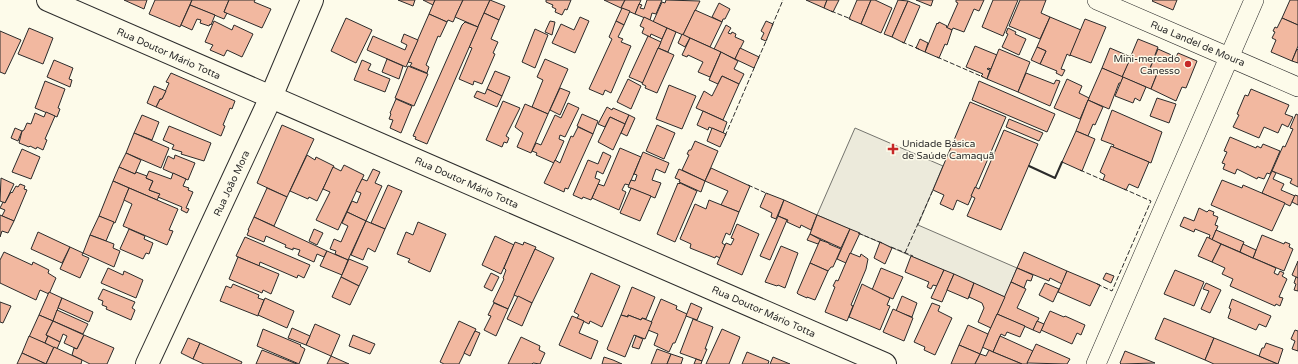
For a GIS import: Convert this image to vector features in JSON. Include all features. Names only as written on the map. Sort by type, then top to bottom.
[{"type":"street","name":"Rua Doutor Mário Totta","points":[[48,0],[885,364]]},
{"type":"street","name":"Rua João Mora","points":[[147,364],[271,97],[312,0]]},
{"type":"street","name":"Rua Landel de Moura","points":[[1097,0],[1298,87]]},
{"type":"street","points":[[1096,364],[1254,0]]},
{"type":"shaded area","points":[[855,128],[943,166],[918,225],[1017,268],[1005,297],[817,215]]},
{"type":"building","points":[[124,0],[147,0],[144,9]]},
{"type":"building","points":[[155,0],[192,0],[180,27],[149,14]]},
{"type":"building","points":[[192,0],[229,0],[224,12],[227,13],[224,19],[190,5]]},
{"type":"building","points":[[229,0],[255,0],[254,2],[271,9],[262,28],[224,12]]},
{"type":"building","points":[[398,0],[415,0],[413,6]]},
{"type":"building","points":[[423,0],[435,0],[433,5]]},
{"type":"building","points":[[435,0],[463,0],[453,22],[448,20],[447,22],[429,14]]},
{"type":"building","points":[[463,0],[490,0],[478,27],[455,17]]},
{"type":"building","points":[[490,0],[505,6],[499,20],[484,13]]},
{"type":"building","points":[[546,0],[571,0],[567,10],[565,9],[562,15],[555,12],[556,9],[552,7],[553,5],[546,2]]},
{"type":"building","points":[[604,0],[625,0],[621,8]]},
{"type":"building","points":[[625,0],[641,0],[635,14],[621,8]]},
{"type":"building","points":[[647,0],[662,0],[656,14],[652,13],[650,20],[635,14],[639,4],[642,5],[640,8],[644,9]]},
{"type":"building","points":[[666,0],[700,1],[683,35],[653,22],[662,2],[665,3]]},
{"type":"building","points":[[806,0],[827,0],[824,8]]},
{"type":"building","points":[[827,0],[839,0],[833,12],[824,8]]},
{"type":"building","points":[[857,0],[871,0],[861,24],[849,19]]},
{"type":"building","points":[[871,0],[875,0],[892,8],[881,33],[861,24]]},
{"type":"building","points":[[898,0],[908,1],[892,37],[884,34]]},
{"type":"building","points":[[916,0],[933,0],[931,6]]},
{"type":"building","points":[[956,0],[984,0],[979,11],[974,9],[964,32],[953,28],[952,30],[947,28],[958,3]]},
{"type":"building","points":[[993,0],[1018,0],[1003,36],[982,27]]},
{"type":"building","points":[[1020,0],[1046,0],[1041,13],[1050,17],[1040,39],[1009,26]]},
{"type":"building","points":[[1177,0],[1173,10],[1152,1]]},
{"type":"building","points":[[1290,0],[1298,0],[1298,25],[1282,18]]},
{"type":"building","points":[[908,1],[920,6],[904,43],[892,37]]},
{"type":"building","points":[[719,3],[730,9],[722,22],[712,17]]},
{"type":"building","points":[[190,5],[215,15],[211,25],[210,24],[209,26],[200,23],[201,20],[197,19],[192,30],[181,25]]},
{"type":"building","points":[[622,8],[630,11],[624,25],[616,21]]},
{"type":"building","points":[[695,10],[722,22],[710,47],[683,35]]},
{"type":"building","points":[[484,13],[499,20],[491,39],[498,42],[493,53],[495,54],[482,84],[474,81],[473,85],[459,79],[472,48],[469,47]]},
{"type":"building","points":[[429,14],[447,22],[440,37],[438,36],[426,65],[429,67],[427,73],[410,66],[412,63],[408,62]]},
{"type":"building","points":[[580,17],[589,21],[575,53],[552,43],[561,24],[574,30]]},
{"type":"building","points":[[644,17],[667,28],[662,39],[651,34],[650,37],[642,33],[644,28],[640,26]]},
{"type":"building","points":[[1050,17],[1081,30],[1070,56],[1067,54],[1061,69],[1065,70],[1062,76],[1056,73],[1057,71],[1040,64],[1046,51],[1037,47]]},
{"type":"building","points":[[346,18],[372,30],[356,63],[331,51]]},
{"type":"building","points":[[1282,18],[1298,25],[1298,46],[1292,61],[1271,52],[1276,40],[1272,38],[1275,32],[1273,31],[1275,27],[1277,28]]},
{"type":"building","points":[[1085,19],[1106,27],[1091,63],[1070,55]]},
{"type":"building","points":[[214,21],[232,30],[234,25],[253,34],[242,57],[227,50],[224,56],[210,50],[213,45],[205,42]]},
{"type":"building","points":[[550,21],[555,22],[552,35],[545,32]]},
{"type":"building","points":[[616,21],[624,25],[618,37],[623,39],[621,42],[631,46],[611,93],[605,90],[603,95],[589,89],[612,39],[609,37]]},
{"type":"building","points":[[766,21],[773,24],[766,41],[761,39],[764,33],[761,31]]},
{"type":"building","points":[[465,22],[478,27],[427,144],[415,139],[416,137],[413,136],[462,25]]},
{"type":"building","points":[[939,22],[952,30],[947,45],[945,44],[939,58],[925,52],[937,23],[938,24]]},
{"type":"building","points":[[726,25],[731,28],[728,33],[731,34],[732,32],[736,34],[735,37],[744,41],[735,59],[714,49]]},
{"type":"building","points":[[29,28],[53,38],[43,64],[18,54]]},
{"type":"building","points":[[667,28],[676,32],[668,52],[658,48]]},
{"type":"building","points":[[1008,28],[1016,32],[1015,34],[1026,39],[1019,55],[1002,47],[1008,34],[1006,33]]},
{"type":"building","points":[[535,29],[548,35],[535,68],[522,62]]},
{"type":"building","points":[[0,31],[21,40],[5,74],[0,72]]},
{"type":"building","points":[[404,34],[418,40],[406,67],[367,50],[373,36],[405,50],[407,45],[401,42]]},
{"type":"building","points":[[682,34],[690,38],[685,47],[678,43]]},
{"type":"building","points":[[648,36],[661,42],[643,83],[629,77]]},
{"type":"building","points":[[690,38],[721,52],[710,77],[698,72],[703,62],[688,55],[687,57],[682,55]]},
{"type":"building","points":[[920,39],[928,43],[925,52],[916,48]]},
{"type":"building","points":[[1138,39],[1158,47],[1149,71],[1157,74],[1151,89],[1122,77]]},
{"type":"building","points":[[975,46],[997,55],[991,69],[987,69],[990,70],[987,79],[981,76],[983,74],[966,67]]},
{"type":"building","points":[[1037,47],[1046,51],[1040,64],[1031,60]]},
{"type":"building","points":[[658,48],[674,55],[657,93],[645,88],[646,86],[642,84]]},
{"type":"building","points":[[740,48],[759,57],[754,68],[735,59]]},
{"type":"building","points":[[1110,48],[1131,57],[1122,77],[1102,68]]},
{"type":"building","points":[[999,49],[1030,62],[1018,92],[987,79]]},
{"type":"building","points":[[1158,49],[1176,57],[1178,53],[1197,61],[1186,88],[1182,87],[1176,101],[1151,89],[1157,74],[1149,71]]},
{"type":"building","points":[[1297,49],[1298,50],[1298,63],[1292,61]]},
{"type":"building","points":[[721,52],[738,61],[734,69],[744,74],[739,84],[722,76],[718,84],[709,80]]},
{"type":"building","points":[[387,59],[403,66],[399,79],[382,72]]},
{"type":"building","points":[[545,59],[568,69],[548,114],[532,107],[543,80],[537,77]]},
{"type":"building","points":[[54,60],[73,68],[69,79],[72,80],[70,87],[47,77]]},
{"type":"building","points":[[362,60],[371,64],[368,70],[390,79],[385,92],[354,80]]},
{"type":"building","points":[[408,66],[428,74],[414,106],[395,98]]},
{"type":"building","points":[[1102,68],[1123,77],[1121,83],[1119,83],[1109,109],[1088,100]]},
{"type":"building","points":[[495,71],[510,77],[502,96],[487,89]]},
{"type":"building","points":[[171,73],[235,101],[232,109],[230,108],[223,125],[225,126],[221,136],[156,107],[160,99],[162,99],[169,83],[166,82]]},
{"type":"building","points":[[1026,73],[1054,84],[1056,80],[1060,81],[1050,106],[1018,92]]},
{"type":"building","points":[[722,76],[739,84],[723,120],[696,108],[704,91],[712,96]]},
{"type":"building","points":[[1123,77],[1146,87],[1140,101],[1135,98],[1133,103],[1115,96]]},
{"type":"building","points":[[628,79],[641,86],[631,109],[617,102]]},
{"type":"building","points":[[1067,79],[1082,86],[1079,93],[1089,98],[1080,119],[1054,108]]},
{"type":"building","points":[[45,81],[65,89],[58,108],[60,109],[57,117],[35,108]]},
{"type":"building","points":[[979,81],[1055,114],[1047,132],[972,100]]},
{"type":"building","points":[[669,85],[696,96],[682,129],[656,119]]},
{"type":"building","points":[[154,86],[166,91],[156,107],[147,103]]},
{"type":"building","points":[[560,88],[570,92],[560,115],[550,110]]},
{"type":"building","points":[[487,89],[502,96],[497,107],[474,97],[477,91],[485,94]]},
{"type":"building","points":[[1251,89],[1289,105],[1285,114],[1293,117],[1288,127],[1282,124],[1278,133],[1264,127],[1259,138],[1233,127],[1239,115],[1237,114],[1245,95],[1248,96]]},
{"type":"building","points":[[1157,98],[1176,104],[1169,123],[1150,116]]},
{"type":"building","points":[[396,99],[412,106],[401,133],[390,128],[393,120],[389,119],[390,113]]},
{"type":"building","points":[[1088,100],[1103,107],[1088,136],[1076,131]]},
{"type":"building","points":[[503,101],[520,108],[506,136],[509,138],[507,143],[504,142],[502,147],[486,140]]},
{"type":"building","points":[[970,102],[1006,117],[968,205],[957,200],[953,210],[940,204],[944,195],[933,190]]},
{"type":"building","points":[[568,103],[579,108],[565,137],[560,135],[559,139],[564,141],[554,163],[536,155],[537,153],[532,151],[536,143],[541,145],[555,115],[561,118]]},
{"type":"building","points":[[525,104],[548,114],[531,153],[517,147],[523,133],[515,127]]},
{"type":"building","points":[[607,107],[629,115],[625,124],[610,117],[605,127],[598,124]]},
{"type":"building","points":[[1112,110],[1162,132],[1151,163],[1113,147],[1114,145],[1101,140]]},
{"type":"building","points":[[703,111],[727,122],[723,133],[709,127],[708,130],[697,125]]},
{"type":"building","points":[[46,112],[55,116],[45,139],[47,140],[43,150],[19,143],[22,131],[27,123],[31,124],[35,113],[44,117]]},
{"type":"building","points":[[582,114],[598,121],[593,134],[577,126]]},
{"type":"building","points":[[1296,114],[1298,115],[1298,187],[1290,183],[1292,179],[1272,171],[1283,146],[1285,147],[1293,129],[1290,128]]},
{"type":"building","points":[[142,115],[159,122],[152,140],[134,133]]},
{"type":"building","points":[[629,115],[635,118],[627,136],[621,133]]},
{"type":"building","points":[[610,117],[625,124],[613,150],[598,142]]},
{"type":"building","points":[[1009,119],[1043,133],[1039,141],[1006,127]]},
{"type":"building","points":[[282,125],[314,139],[287,197],[257,183]]},
{"type":"building","points":[[657,125],[675,133],[664,159],[646,151]]},
{"type":"building","points":[[169,126],[211,143],[204,161],[181,154],[182,152],[172,149],[174,145],[163,140]]},
{"type":"building","points":[[578,127],[593,134],[568,189],[565,188],[564,192],[544,183],[555,160],[560,163],[571,136],[573,137]]},
{"type":"building","points":[[15,128],[22,131],[18,141],[11,138]]},
{"type":"building","points":[[712,128],[726,134],[720,147],[707,141]]},
{"type":"building","points":[[1004,130],[1038,144],[1001,230],[967,216],[975,198],[971,196],[975,187],[979,189]]},
{"type":"building","points":[[1076,131],[1095,139],[1082,171],[1062,162]]},
{"type":"building","points":[[134,133],[169,148],[161,168],[126,153]]},
{"type":"building","points":[[1230,137],[1256,148],[1257,146],[1261,148],[1263,144],[1280,151],[1270,174],[1267,173],[1264,179],[1258,177],[1257,179],[1237,169],[1235,174],[1223,169],[1225,164],[1222,163],[1227,152],[1224,151]]},
{"type":"building","points":[[695,141],[718,151],[705,181],[682,170],[689,155],[687,154],[689,150],[691,150]]},
{"type":"building","points":[[1111,146],[1149,162],[1138,188],[1129,184],[1126,190],[1103,180],[1105,175],[1100,172]]},
{"type":"building","points":[[620,148],[641,157],[629,185],[625,184],[622,190],[626,192],[619,210],[592,198],[598,184],[604,186]]},
{"type":"building","points":[[22,149],[40,157],[31,179],[12,172]]},
{"type":"building","points":[[603,152],[611,156],[603,174],[597,171],[595,178],[600,180],[591,200],[583,197],[582,199],[573,195],[588,160],[598,164]]},
{"type":"building","points":[[643,152],[669,163],[665,173],[656,169],[652,180],[661,183],[655,198],[628,187],[631,180],[635,181],[637,175],[634,174]]},
{"type":"building","points":[[126,153],[141,160],[135,174],[119,167]]},
{"type":"building","points":[[175,155],[195,163],[188,180],[163,169],[168,156],[174,159]]},
{"type":"building","points":[[307,155],[315,160],[316,157],[334,166],[317,201],[309,197],[308,199],[290,191]]},
{"type":"building","points":[[344,165],[364,175],[338,230],[316,220],[330,192],[323,189],[333,167],[341,171]]},
{"type":"building","points":[[119,167],[135,174],[136,172],[147,176],[146,178],[153,181],[149,190],[160,194],[157,200],[113,181]]},
{"type":"building","points":[[711,168],[750,186],[739,212],[721,205],[728,191],[705,181]]},
{"type":"building","points":[[373,169],[380,172],[375,183],[382,186],[366,221],[347,212],[352,201],[357,203],[361,193],[356,191],[362,179],[367,181]]},
{"type":"building","points":[[679,169],[705,181],[701,192],[679,182],[680,180],[675,178]]},
{"type":"building","points":[[149,171],[171,179],[173,173],[186,179],[183,186],[189,188],[188,190],[193,192],[186,208],[189,209],[187,213],[181,210],[182,207],[158,197],[160,194],[149,190],[153,181],[146,178]]},
{"type":"building","points":[[1272,171],[1276,173],[1273,179],[1284,184],[1281,190],[1295,196],[1290,206],[1262,193]]},
{"type":"building","points":[[1,178],[14,184],[5,203],[0,201]]},
{"type":"building","points":[[1222,180],[1242,188],[1243,185],[1285,203],[1272,231],[1211,205]]},
{"type":"building","points":[[113,181],[129,188],[115,223],[99,216]]},
{"type":"building","points":[[678,183],[697,191],[675,242],[657,234]]},
{"type":"building","points":[[20,184],[25,186],[24,189],[27,190],[14,221],[2,216],[5,210],[0,208],[16,186],[18,187]]},
{"type":"building","points":[[388,185],[402,191],[385,229],[371,223]]},
{"type":"building","points":[[129,188],[178,209],[169,230],[173,231],[167,245],[123,226],[132,204],[124,200]]},
{"type":"building","points":[[267,188],[287,197],[274,226],[254,217]]},
{"type":"building","points":[[631,188],[651,196],[640,221],[620,213]]},
{"type":"building","points":[[766,193],[784,200],[776,219],[771,217],[772,213],[760,207]]},
{"type":"building","points":[[1295,195],[1298,196],[1298,205],[1292,202]]},
{"type":"building","points":[[709,200],[739,212],[730,235],[726,233],[722,243],[725,245],[720,258],[716,256],[715,258],[690,248],[691,244],[680,239],[695,204],[706,209]]},
{"type":"building","points":[[784,200],[817,215],[811,230],[801,225],[800,228],[787,222],[788,220],[778,216]]},
{"type":"building","points":[[1199,208],[1207,212],[1209,210],[1214,212],[1213,215],[1218,217],[1215,225],[1218,226],[1212,240],[1209,238],[1210,235],[1195,229],[1194,232],[1180,226],[1184,217],[1194,221]]},
{"type":"building","points":[[347,212],[366,221],[348,260],[335,254],[336,251],[330,249],[334,239],[341,242],[348,226],[342,223]]},
{"type":"building","points":[[0,215],[14,221],[8,233],[2,231],[0,237]]},
{"type":"building","points":[[817,215],[850,229],[841,248],[810,234]]},
{"type":"building","points":[[99,216],[114,222],[106,241],[90,235]]},
{"type":"building","points":[[778,216],[787,220],[770,260],[760,256]]},
{"type":"building","points":[[254,217],[327,251],[324,257],[317,254],[314,262],[298,255],[300,250],[293,248],[293,250],[285,247],[286,245],[266,236],[264,242],[247,235]]},
{"type":"building","points":[[366,221],[385,229],[375,252],[368,248],[363,260],[351,255]]},
{"type":"building","points":[[418,222],[446,234],[430,272],[408,262],[410,259],[397,254],[406,232],[413,235]]},
{"type":"building","points":[[737,224],[759,234],[742,275],[717,264],[726,243],[731,245],[734,239],[731,238]]},
{"type":"building","points":[[129,229],[145,236],[144,239],[153,243],[149,254],[146,253],[143,259],[120,249]]},
{"type":"building","points":[[314,229],[323,233],[317,245],[309,241]]},
{"type":"building","points":[[850,229],[860,233],[846,263],[837,259]]},
{"type":"building","points":[[1216,230],[1244,242],[1240,252],[1212,240]]},
{"type":"building","points":[[38,232],[70,247],[62,263],[31,249]]},
{"type":"building","points":[[810,234],[821,240],[818,244],[807,240]]},
{"type":"building","points":[[90,235],[114,244],[113,248],[120,251],[114,267],[83,253]]},
{"type":"building","points":[[1262,235],[1284,244],[1285,242],[1290,244],[1289,247],[1293,249],[1284,271],[1253,258]]},
{"type":"building","points":[[495,236],[514,245],[501,274],[482,265]]},
{"type":"building","points":[[245,237],[310,265],[304,278],[298,275],[297,278],[260,262],[259,266],[236,256]]},
{"type":"building","points":[[1207,237],[1221,244],[1212,262],[1198,256]]},
{"type":"building","points":[[820,240],[841,249],[833,267],[831,267],[828,271],[810,263]]},
{"type":"building","points":[[515,242],[523,245],[524,242],[536,247],[508,309],[493,302],[504,279],[506,270],[504,268]]},
{"type":"building","points":[[880,242],[892,248],[885,264],[874,258]]},
{"type":"building","points":[[1221,244],[1276,268],[1274,273],[1278,275],[1280,271],[1284,273],[1282,276],[1287,279],[1279,297],[1283,298],[1280,306],[1276,304],[1275,306],[1230,286],[1233,279],[1222,274],[1225,268],[1212,262]]},
{"type":"building","points":[[1243,244],[1256,250],[1253,258],[1240,252]]},
{"type":"building","points":[[781,246],[798,253],[785,288],[765,282]]},
{"type":"building","points":[[70,247],[83,253],[82,255],[89,258],[80,278],[60,269]]},
{"type":"building","points":[[535,249],[554,258],[532,303],[514,295]]},
{"type":"building","points":[[327,251],[348,260],[342,275],[320,266]]},
{"type":"building","points":[[4,252],[32,265],[33,262],[49,270],[48,273],[56,278],[49,294],[40,290],[36,300],[0,283],[0,260]]},
{"type":"building","points":[[1024,252],[1067,271],[1062,284],[1050,278],[1049,281],[1017,268]]},
{"type":"building","points":[[850,253],[860,257],[861,254],[868,259],[866,269],[851,305],[853,306],[847,321],[825,312],[835,287],[833,286],[836,280],[838,281]]},
{"type":"building","points":[[911,256],[944,270],[937,286],[933,285],[931,289],[927,287],[929,282],[905,272]]},
{"type":"building","points":[[238,257],[279,274],[271,294],[263,290],[262,293],[229,279]]},
{"type":"building","points":[[349,259],[368,267],[359,286],[341,277]]},
{"type":"building","points":[[1298,261],[1298,278],[1292,275]]},
{"type":"building","points":[[810,263],[828,271],[815,300],[797,293]]},
{"type":"building","points":[[108,268],[123,275],[124,271],[143,280],[136,298],[101,283]]},
{"type":"building","points":[[881,268],[903,277],[893,299],[872,290]]},
{"type":"building","points":[[1017,268],[1033,275],[1031,281],[1027,280],[1024,288],[1011,282]]},
{"type":"building","points":[[944,270],[954,274],[942,302],[931,298]]},
{"type":"building","points":[[1175,270],[1204,282],[1194,306],[1164,294]]},
{"type":"building","points":[[1067,271],[1100,285],[1090,306],[1058,292]]},
{"type":"building","points":[[491,273],[499,277],[492,291],[484,287]]},
{"type":"building","points":[[591,273],[620,286],[602,327],[590,321],[589,324],[577,318],[579,315],[574,312]]},
{"type":"building","points":[[1106,273],[1114,276],[1111,283],[1103,279]]},
{"type":"building","points":[[954,274],[974,283],[968,299],[947,290]]},
{"type":"building","points":[[341,277],[359,286],[350,305],[332,297]]},
{"type":"building","points":[[1296,277],[1298,278],[1298,291],[1294,290]]},
{"type":"building","points":[[1011,282],[1026,289],[1017,308],[1039,318],[1033,330],[997,314]]},
{"type":"building","points":[[974,283],[1005,297],[991,328],[978,322],[984,308],[982,303],[969,297]]},
{"type":"building","points":[[1045,283],[1059,289],[1053,302],[1039,295]]},
{"type":"building","points":[[1206,283],[1221,290],[1210,313],[1201,309],[1209,291],[1203,289]]},
{"type":"building","points":[[233,284],[259,295],[258,298],[264,300],[258,316],[220,301],[226,286],[231,288]]},
{"type":"building","points":[[862,284],[890,298],[887,305],[890,306],[880,330],[849,317]]},
{"type":"building","points":[[632,287],[655,297],[646,319],[642,318],[641,320],[628,315],[628,317],[621,315]]},
{"type":"building","points":[[103,289],[135,302],[132,308],[135,310],[131,320],[106,309],[107,307],[102,305],[103,301],[98,299]]},
{"type":"building","points":[[49,292],[62,298],[53,321],[39,315]]},
{"type":"building","points":[[518,296],[532,303],[522,326],[507,319]]},
{"type":"building","points":[[902,296],[917,303],[912,317],[896,311]]},
{"type":"building","points":[[62,298],[93,312],[89,322],[58,308]]},
{"type":"building","points":[[265,298],[294,311],[287,328],[258,315]]},
{"type":"building","points":[[661,299],[677,306],[676,309],[687,314],[675,343],[673,343],[669,352],[654,345],[658,334],[648,330]]},
{"type":"building","points":[[1232,299],[1271,316],[1266,327],[1259,324],[1256,330],[1228,318]]},
{"type":"building","points":[[0,302],[11,306],[3,323],[0,322]]},
{"type":"building","points":[[494,303],[508,309],[496,336],[484,330],[491,316],[488,315]]},
{"type":"building","points":[[691,303],[702,308],[697,320],[686,316]]},
{"type":"building","points":[[932,303],[940,306],[938,311],[952,318],[935,355],[924,350],[925,347],[914,342]]},
{"type":"building","points":[[893,309],[913,318],[904,341],[883,332]]},
{"type":"building","points":[[57,310],[88,324],[83,334],[53,321]]},
{"type":"building","points":[[1050,311],[1085,325],[1081,335],[1077,333],[1072,344],[1041,330]]},
{"type":"building","points":[[997,314],[1025,326],[1020,337],[1007,332],[1005,336],[1001,334],[993,352],[982,347]]},
{"type":"building","points":[[39,315],[53,321],[46,335],[48,336],[45,343],[29,337]]},
{"type":"building","points":[[621,315],[628,317],[628,315],[641,320],[642,318],[652,322],[645,339],[634,335],[625,357],[607,349]]},
{"type":"building","points":[[572,316],[584,321],[579,333],[598,341],[591,359],[559,345]]},
{"type":"building","points":[[1164,318],[1214,338],[1205,360],[1155,339]]},
{"type":"building","points":[[693,319],[713,327],[702,361],[680,353]]},
{"type":"building","points":[[53,321],[84,335],[77,349],[64,343],[67,336],[63,334],[60,342],[46,335]]},
{"type":"building","points":[[459,321],[476,329],[459,364],[444,364],[440,362]]},
{"type":"building","points":[[1037,321],[1044,324],[1040,333],[1033,330]]},
{"type":"building","points":[[315,324],[340,335],[331,356],[306,345]]},
{"type":"building","points":[[968,325],[988,334],[980,354],[959,345]]},
{"type":"building","points":[[292,328],[310,336],[306,345],[288,338]]},
{"type":"building","points":[[263,329],[301,345],[300,346],[305,349],[299,364],[257,346]]},
{"type":"building","points":[[722,329],[740,337],[729,364],[706,364]]},
{"type":"building","points":[[1295,330],[1298,331],[1298,351],[1292,349],[1295,341],[1291,339]]},
{"type":"building","points":[[475,331],[480,333],[470,356],[464,353]]},
{"type":"building","points":[[84,335],[114,348],[107,364],[90,364],[72,355],[74,348],[77,349]]},
{"type":"building","points":[[353,335],[375,344],[370,354],[349,346]]},
{"type":"building","points":[[29,336],[54,347],[46,364],[22,353]]},
{"type":"building","points":[[48,336],[60,342],[57,349],[45,343]]},
{"type":"building","points":[[636,336],[643,339],[639,349],[632,347]]},
{"type":"building","points":[[1000,336],[1033,351],[1027,364],[1022,364],[993,352]]},
{"type":"building","points":[[521,337],[540,346],[539,350],[545,353],[540,364],[508,364]]},
{"type":"building","points":[[188,338],[200,343],[193,359],[181,353]]},
{"type":"building","points":[[1214,338],[1278,364],[1214,364],[1205,360]]},
{"type":"building","points":[[200,343],[242,362],[241,364],[204,364],[193,359]]},
{"type":"building","points":[[1266,343],[1283,349],[1278,364],[1259,356]]},
{"type":"building","points":[[1036,344],[1070,359],[1067,364],[1027,363]]},
{"type":"building","points":[[959,345],[980,354],[975,364],[951,364]]},
{"type":"building","points":[[54,347],[82,360],[81,364],[46,364]]},
{"type":"building","points":[[657,349],[671,354],[667,364],[651,364]]},
{"type":"building","points":[[262,350],[297,364],[256,364]]},
{"type":"building","points":[[989,350],[1022,364],[975,364],[980,354],[986,356]]},
{"type":"building","points":[[1125,351],[1155,363],[1121,364],[1120,363]]},
{"type":"building","points":[[747,352],[769,361],[768,364],[742,364]]},
{"type":"building","points":[[22,353],[46,364],[17,364]]},
{"type":"building","points":[[671,354],[683,358],[681,364],[667,364]]},
{"type":"building","points":[[331,356],[349,364],[327,364]]},
{"type":"building","points":[[604,357],[613,360],[622,364],[602,364]]},
{"type":"building","points":[[773,357],[790,364],[770,364]]},
{"type":"building","points":[[696,359],[702,361],[701,364],[694,364]]},
{"type":"fence","points":[[772,26],[783,0]]},
{"type":"fence","points":[[831,11],[851,19]]},
{"type":"fence","points":[[758,59],[767,39]]},
{"type":"fence","points":[[902,42],[919,49]]},
{"type":"fence","points":[[937,57],[983,77]]},
{"type":"fence","points":[[725,136],[755,66]]},
{"type":"fence","points":[[1080,170],[1105,181]]},
{"type":"fence","points":[[748,185],[768,194]]},
{"type":"fence","points":[[1097,284],[1112,291],[1151,201],[1124,189]]},
{"type":"fence","points":[[905,253],[933,190]]},
{"type":"fence","points":[[858,233],[882,243]]},
{"type":"fence","points":[[891,247],[913,256]]},
{"type":"wall","points":[[1029,166],[1055,178],[1062,162]]},
{"type":"place","name":"Mini-mercado Canesso","points":[[1188,64]]},
{"type":"place","name":"Unidade Básica de Saúde Camaquã","points":[[893,149]]}]
